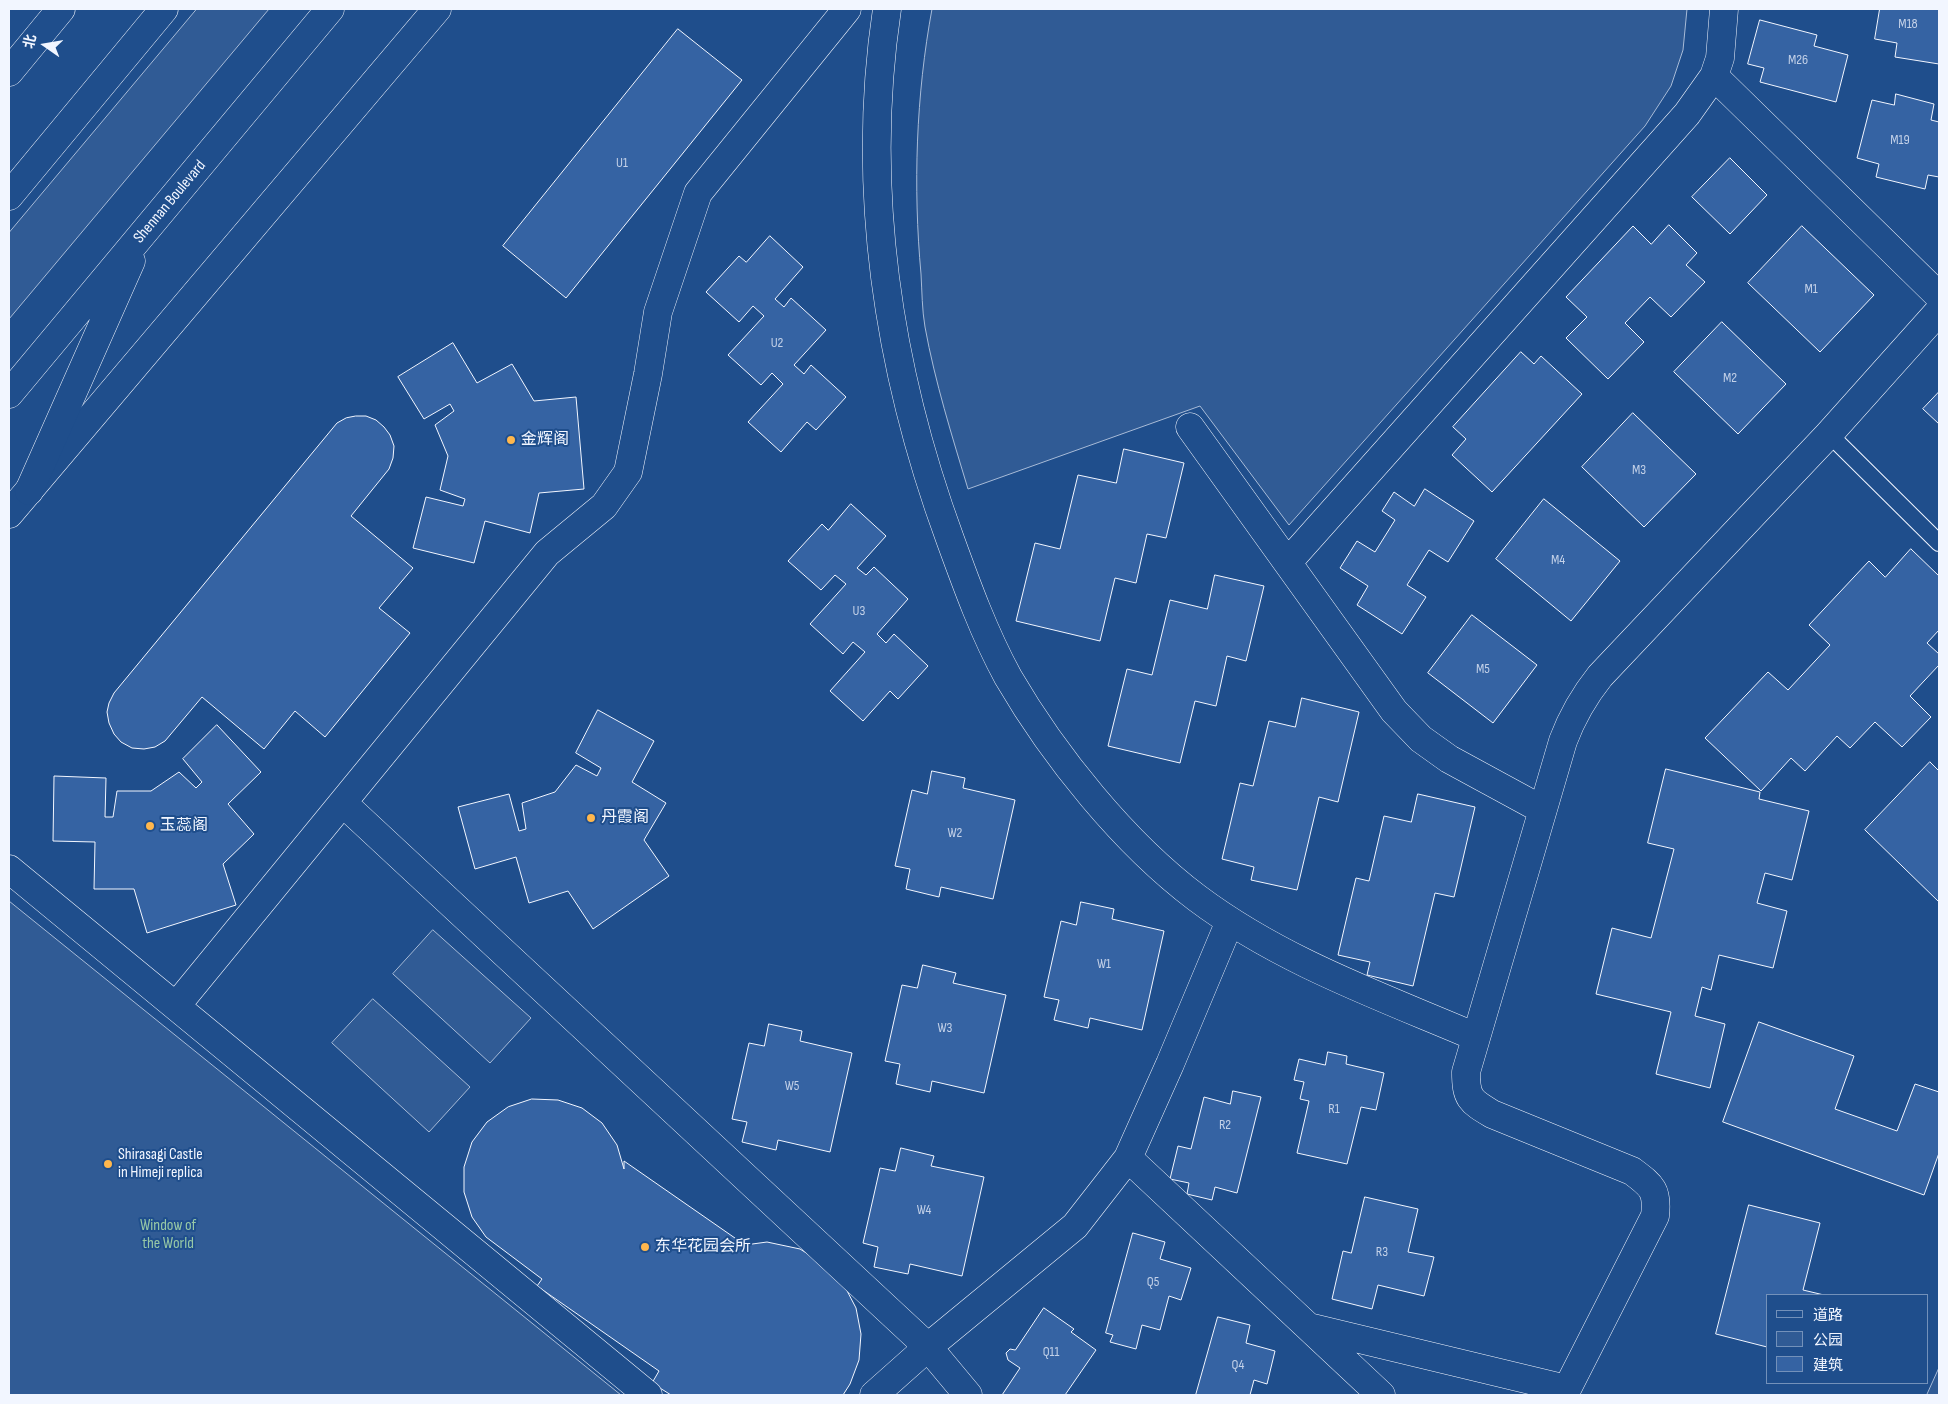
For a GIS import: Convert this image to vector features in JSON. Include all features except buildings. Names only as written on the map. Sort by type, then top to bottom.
[{"type":"street","points":[[9,72],[61,9]]},
{"type":"street","points":[[9,196],[164,9]]},
{"type":"street","points":[[298,48],[306,23],[307,9]]},
{"type":"street","name":"Shennan Boulevard","points":[[9,394],[330,9]]},
{"type":"street","points":[[9,514],[437,9]]},
{"type":"street","points":[[176,1006],[547,553],[604,506],[628,472],[648,374],[658,312],[698,193],[847,9]]},
{"type":"street","points":[[887,9],[878,88],[877,172],[881,256],[894,342],[912,423],[936,501],[987,634],[1008,676],[1034,718],[1072,770],[1120,827],[1157,864],[1194,896],[1273,947],[1316,969],[1476,1037]]},
{"type":"street","points":[[1288,562],[1687,114],[1714,76],[1720,58],[1724,9]]},
{"type":"street","points":[[1714,76],[1939,296]]},
{"type":"street","points":[[29,491],[144,232]]},
{"type":"street","points":[[1308,1327],[1566,1392],[1655,1216],[1657,1199],[1648,1182],[1632,1171],[1492,1114],[1475,1104],[1466,1089],[1466,1072],[1541,809],[1563,741],[1571,719],[1584,696],[1600,676],[1829,434],[1939,311]]},
{"type":"street","points":[[1190,427],[1394,711],[1420,739],[1449,759],[1541,809]]},
{"type":"street","points":[[343,803],[928,1347],[968,1395]]},
{"type":"street","points":[[9,869],[648,1395]]},
{"type":"street","points":[[874,1395],[928,1347],[1075,1226],[1128,1158],[1230,921]]},
{"type":"street","points":[[1128,1158],[1381,1395]]},
{"type":"lane","points":[[1829,434],[1939,543]]},
{"type":"green space","points":[[197,9],[269,9],[9,319],[9,233]]},
{"type":"green space","points":[[932,9],[1687,9],[1683,50],[1671,86],[1645,126],[1289,525],[1200,406],[968,489],[944,409],[925,327],[923,307],[917,208],[918,141],[922,74]]},
{"type":"green space","name":"Window of the World","points":[[9,901],[621,1395],[9,1395]]},
{"type":"green space","points":[[433,930],[531,1018],[490,1063],[393,974]]},
{"type":"green space","points":[[373,999],[470,1087],[429,1132],[332,1043]]},
{"type":"green space","points":[[1939,1368],[1939,1395],[1927,1395]]},
{"type":"place","name":"金辉阁","points":[[511,440]]},
{"type":"place","name":"丹霞阁","points":[[591,818]]},
{"type":"place","name":"玉蕊阁","points":[[150,826]]},
{"type":"place","name":"Shirasagi Castle in Himeji replica","points":[[108,1164]]},
{"type":"place","name":"东华花园会所","points":[[645,1247]]}]
